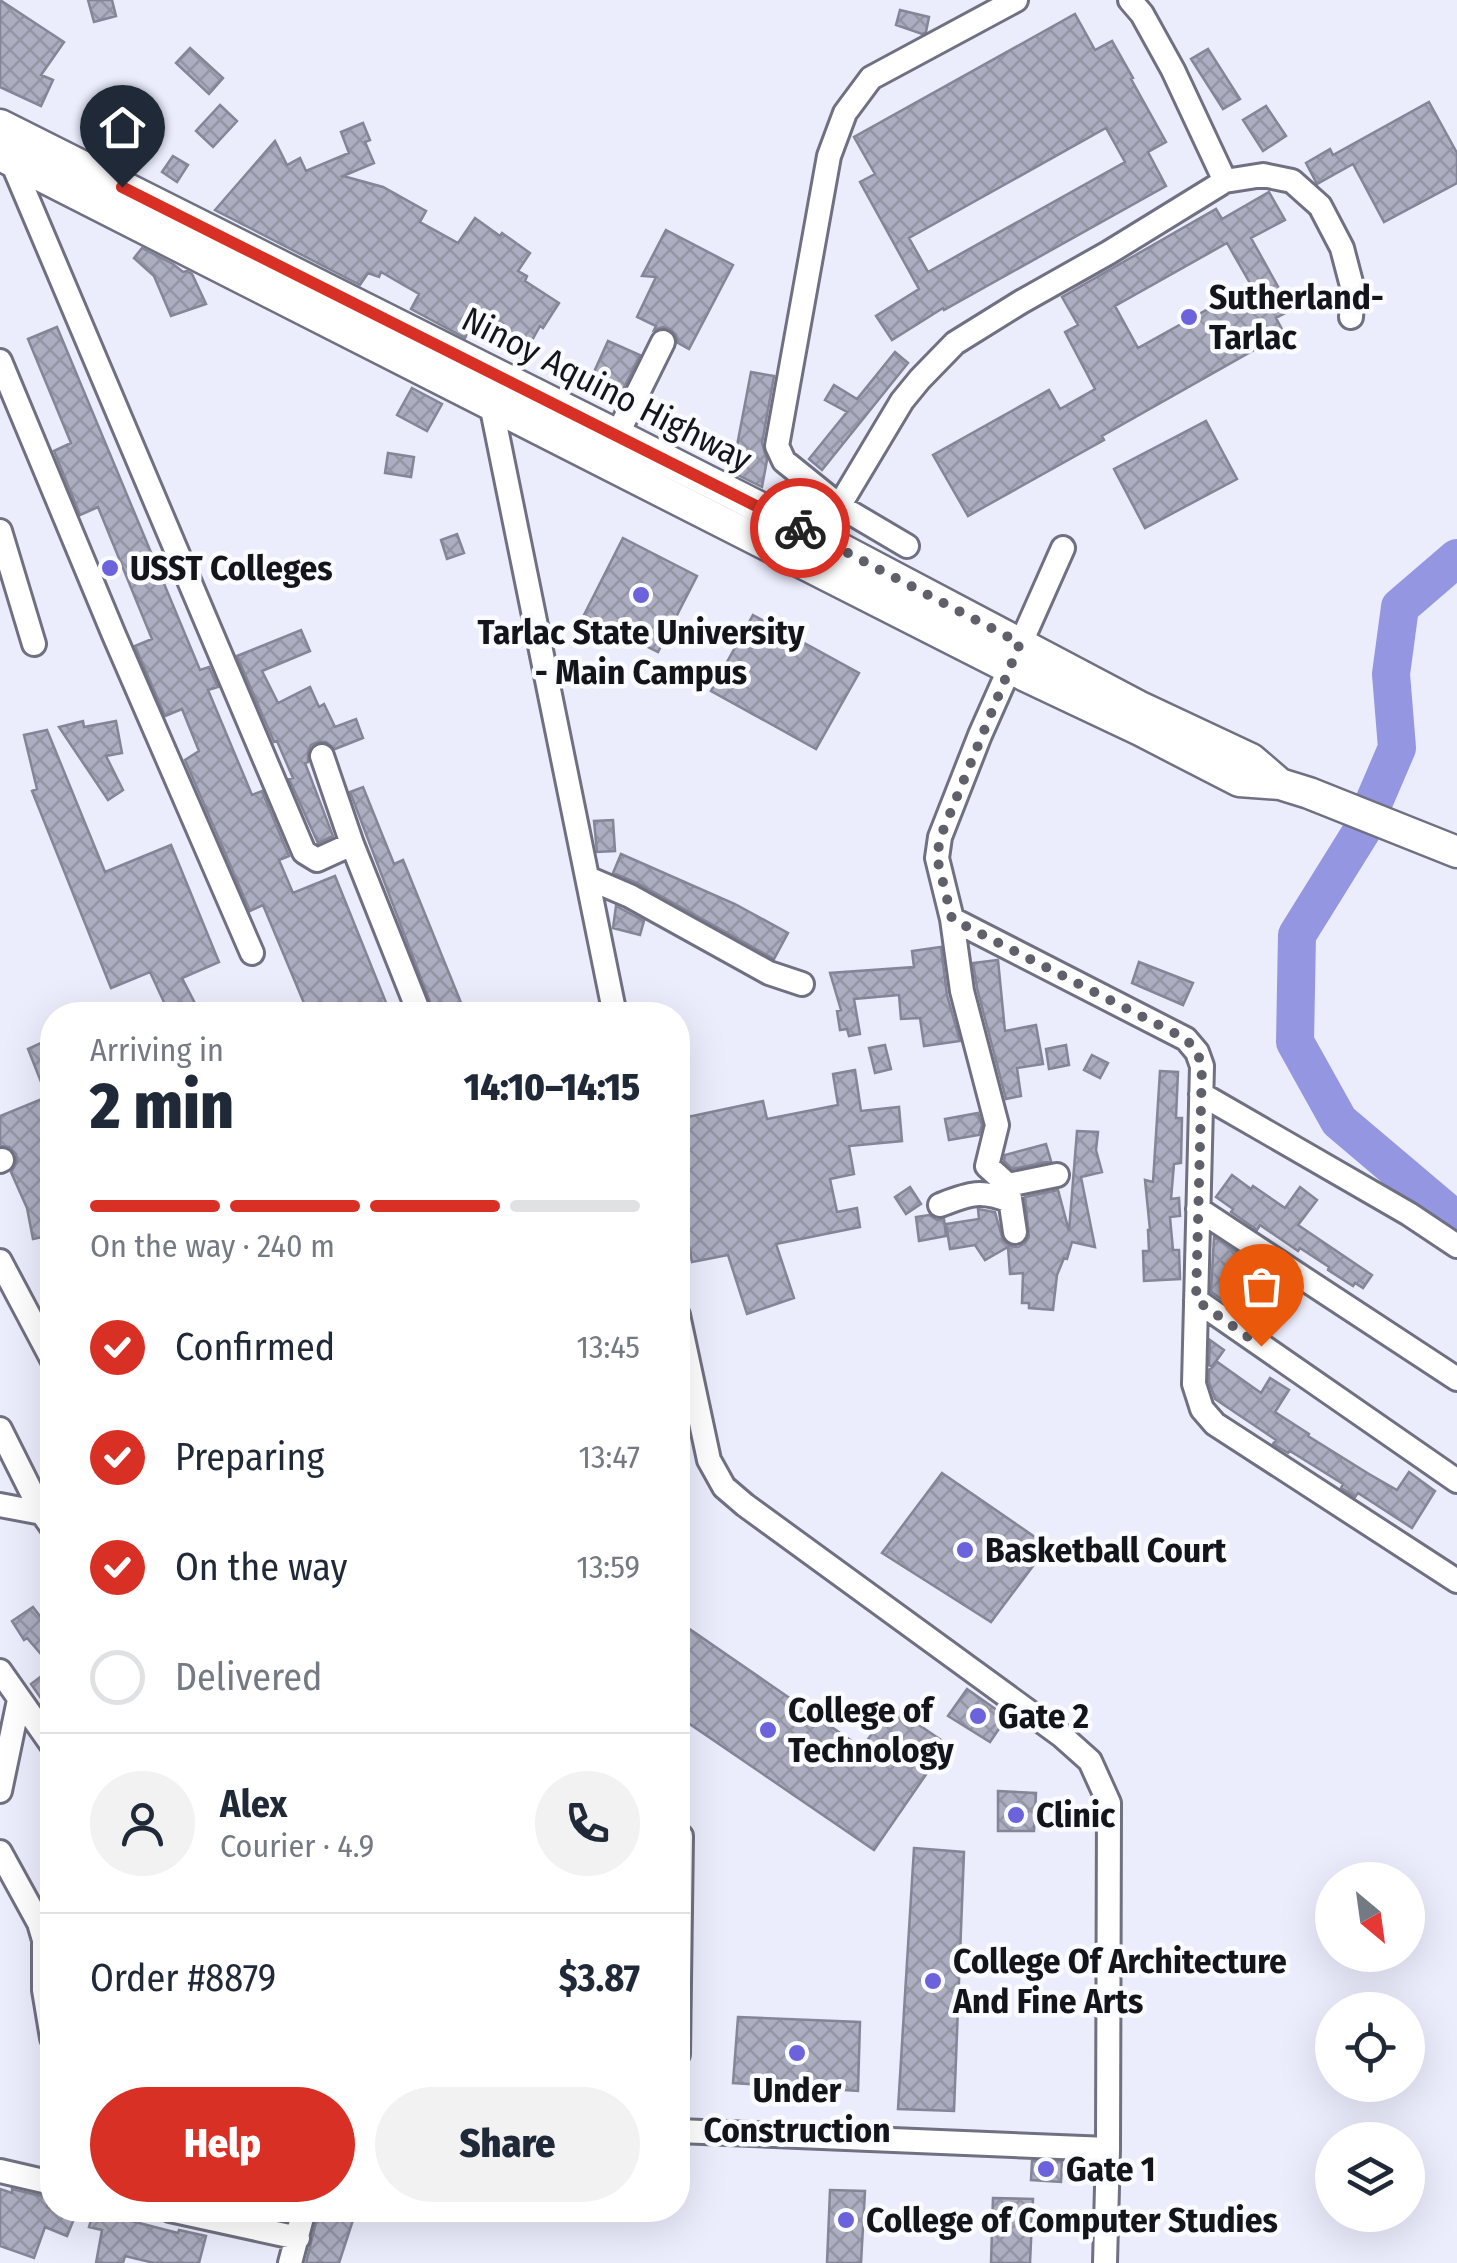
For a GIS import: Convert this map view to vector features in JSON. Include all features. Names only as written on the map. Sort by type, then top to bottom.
[{"type":"main road","name":"Ninoy Aquino Highway","points":[[8,144],[459,372],[820,538],[1014,655]]},
{"type":"main road","name":"Ninoy Aquino Highway","points":[[459,372],[491,404],[599,436],[1014,655],[1138,706],[1251,759],[1294,788],[1457,852]]},
{"type":"street","points":[[907,546],[840,506],[784,461],[776,446],[830,156],[845,113],[871,78],[1016,0]]},
{"type":"street","points":[[1130,0],[1142,14],[1172,70],[1225,181]]},
{"type":"street","points":[[8,144],[304,852],[317,860],[352,844]]},
{"type":"street","points":[[820,538],[902,401],[955,343],[1225,181],[1263,175],[1292,181],[1320,206],[1342,248],[1353,290],[1351,317]]},
{"type":"street","points":[[599,436],[663,342]]},
{"type":"street","points":[[0,361],[252,953]]},
{"type":"street","points":[[491,404],[612,1002]]},
{"type":"street","points":[[0,531],[34,644]]},
{"type":"street","points":[[1015,1232],[1009,1193],[988,1166],[997,1125],[962,991],[952,919],[937,858],[940,838],[1014,655],[1063,548]]},
{"type":"street","points":[[322,756],[352,844],[415,1002]]},
{"type":"street","points":[[588,878],[630,896],[769,973],[802,984]]},
{"type":"street","points":[[952,919],[1186,1039],[1197,1052],[1202,1066],[1194,1384],[1202,1409],[1215,1424],[1457,1581]]},
{"type":"street","points":[[1201,1094],[1409,1214],[1457,1246]]},
{"type":"street","points":[[940,1205],[967,1194],[1009,1193],[1057,1175]]},
{"type":"street","points":[[1198,1209],[1457,1379]]},
{"type":"street","points":[[0,1261],[40,1336]]},
{"type":"street","points":[[1196,1300],[1457,1482]]},
{"type":"street","points":[[690,1373],[709,1460],[724,1487],[1062,1736],[1090,1761],[1109,1803],[1110,1818],[1105,2263]]},
{"type":"street","points":[[0,1429],[40,1506]]},
{"type":"street","points":[[0,1505],[40,1518]]},
{"type":"street","points":[[0,1670],[40,1729]]},
{"type":"street","points":[[0,1791],[19,1700]]},
{"type":"street","points":[[0,1852],[40,1923]]},
{"type":"street","points":[[690,2132],[1108,2149]]},
{"type":"street","points":[[0,2171],[40,2180]]},
{"type":"street","points":[[227,2222],[298,2238]]},
{"type":"street","points":[[290,2263],[301,2222]]},
{"type":"building","points":[[0,0],[64,42],[41,75],[53,80],[41,106],[0,87]]},
{"type":"building","points":[[88,0],[112,0],[116,16],[94,22]]},
{"type":"building","points":[[900,10],[929,17],[926,32],[896,25]]},
{"type":"building","points":[[1075,14],[1095,50],[1112,41],[1133,78],[1166,142],[1148,152],[1166,186],[892,340],[876,316],[919,289],[860,182],[875,174],[854,137]],"holes":[[[1106,128],[1125,162],[928,272],[909,238]]]},
{"type":"building","points":[[190,48],[223,78],[209,94],[176,63]]},
{"type":"building","points":[[1208,49],[1240,99],[1223,109],[1191,59]]},
{"type":"building","points":[[1429,102],[1457,153],[1457,183],[1384,222],[1353,164],[1317,184],[1306,163],[1330,149],[1333,155]]},
{"type":"building","points":[[220,105],[237,121],[213,147],[196,131]]},
{"type":"building","points":[[1266,106],[1286,136],[1263,151],[1243,120]]},
{"type":"building","points":[[363,123],[370,140],[365,142],[374,163],[343,176],[383,187],[426,211],[420,222],[458,243],[475,218],[530,253],[518,271],[527,276],[525,281],[559,303],[543,328],[540,326],[521,360],[469,330],[465,338],[411,309],[419,294],[381,272],[379,277],[368,273],[360,285],[215,210],[275,141],[287,165],[300,158],[306,171],[349,153],[341,132]]},
{"type":"building","points":[[173,156],[188,165],[177,182],[162,172]]},
{"type":"building","points":[[1269,192],[1285,220],[1251,238],[1291,310],[1276,318],[1284,333],[968,516],[933,455],[1049,390],[1060,409],[1095,389],[1065,332],[1078,325],[1062,297],[1216,209],[1222,219]],"holes":[[[1227,243],[1251,285],[1138,348],[1115,306]]]},
{"type":"building","points":[[666,230],[733,265],[689,349],[678,343],[670,329],[654,330],[656,326],[637,317],[656,277],[642,276]]},
{"type":"building","points":[[142,248],[192,274],[206,304],[171,316],[154,276],[134,258]]},
{"type":"building","points":[[57,327],[200,670],[209,667],[218,687],[208,690],[252,795],[262,791],[289,856],[279,860],[293,893],[335,876],[386,1002],[304,1002],[263,905],[250,911],[185,760],[199,751],[182,709],[165,716],[135,646],[152,639],[98,507],[80,515],[54,451],[71,443],[28,339]]},
{"type":"building","points":[[608,341],[640,355],[615,406],[585,392]]},
{"type":"building","points":[[895,352],[908,363],[822,470],[809,459],[847,412],[825,400],[834,385],[857,399]]},
{"type":"building","points":[[751,372],[774,376],[762,443],[767,460],[762,487],[732,472]]},
{"type":"building","points":[[412,388],[442,404],[427,431],[397,415]]},
{"type":"building","points":[[1206,421],[1237,479],[1145,528],[1114,469]]},
{"type":"building","points":[[388,453],[414,457],[411,477],[385,473]]},
{"type":"building","points":[[457,534],[464,553],[447,559],[441,540]]},
{"type":"building","name":"Tarlac State University - Main Campus","points":[[623,538],[697,576],[658,652],[584,615]]},
{"type":"building","points":[[753,615],[859,673],[816,749],[711,691]]},
{"type":"building","points":[[301,630],[310,651],[262,671],[278,703],[310,687],[335,727],[356,719],[363,738],[335,749],[326,742],[318,742],[308,752],[305,763],[333,836],[318,843],[237,656]]},
{"type":"building","points":[[83,721],[84,727],[116,721],[122,753],[106,756],[123,790],[108,800],[59,727]]},
{"type":"building","points":[[47,730],[105,872],[171,845],[219,962],[182,978],[194,1002],[164,1002],[150,972],[111,988],[32,791],[37,789],[24,735]]},
{"type":"building","points":[[363,787],[394,864],[403,860],[461,1002],[430,1002],[350,792]]},
{"type":"building","points":[[613,820],[615,851],[597,852],[594,821]]},
{"type":"building","points":[[621,854],[735,904],[788,933],[774,959],[613,873]]},
{"type":"building","points":[[616,906],[644,921],[640,935],[613,928]]},
{"type":"building","points":[[941,947],[947,995],[960,1041],[924,1046],[920,1018],[901,1019],[899,995],[854,999],[860,1034],[849,1036],[847,1029],[840,1030],[837,1011],[841,1010],[830,973],[914,967],[912,951]]},
{"type":"building","points":[[998,960],[1005,1031],[1036,1025],[1043,1064],[1017,1068],[1021,1096],[1006,1099],[973,963]]},
{"type":"building","points":[[1139,962],[1193,983],[1183,1005],[1132,983]]},
{"type":"building","points":[[40,1044],[40,1079],[28,1049]]},
{"type":"building","points":[[885,1045],[891,1069],[875,1073],[869,1048]]},
{"type":"building","points":[[1066,1045],[1069,1065],[1049,1069],[1046,1049]]},
{"type":"building","points":[[1092,1055],[1108,1063],[1100,1078],[1084,1070]]},
{"type":"building","points":[[855,1070],[861,1111],[899,1107],[902,1141],[849,1146],[854,1174],[830,1179],[837,1212],[857,1208],[860,1227],[776,1244],[794,1298],[747,1314],[728,1255],[692,1262],[690,1116],[763,1101],[767,1119],[838,1105],[833,1074]]},
{"type":"building","points":[[1160,1071],[1178,1072],[1176,1118],[1182,1118],[1181,1163],[1174,1164],[1171,1199],[1179,1198],[1180,1216],[1170,1217],[1173,1250],[1179,1250],[1180,1279],[1144,1281],[1143,1251],[1149,1251],[1150,1230],[1145,1180],[1153,1182]]},
{"type":"building","points":[[40,1100],[40,1238],[33,1239],[27,1208],[11,1172],[17,1162],[16,1154],[9,1147],[0,1146],[0,1116]]},
{"type":"building","points":[[978,1113],[982,1125],[979,1135],[949,1140],[945,1119]]},
{"type":"building","points":[[1077,1131],[1098,1132],[1096,1150],[1102,1172],[1081,1177],[1095,1247],[1072,1242],[1057,1275],[1053,1310],[1029,1308],[1029,1303],[1022,1303],[1023,1273],[1010,1274],[1008,1247],[985,1260],[975,1245],[950,1249],[946,1224],[979,1219],[978,1209],[995,1212],[1003,1240],[1018,1247],[1029,1237],[1025,1197],[1058,1190],[1069,1231]]},
{"type":"building","points":[[1046,1144],[1051,1161],[1012,1169],[1004,1161],[1005,1155]]},
{"type":"building","points":[[1232,1175],[1285,1208],[1300,1187],[1317,1200],[1298,1225],[1372,1275],[1363,1288],[1355,1283],[1353,1286],[1300,1248],[1298,1251],[1260,1225],[1257,1230],[1231,1212],[1233,1209],[1216,1197]]},
{"type":"building","points":[[910,1187],[921,1204],[906,1214],[895,1197]]},
{"type":"building","points":[[916,1217],[944,1219],[946,1236],[919,1241]]},
{"type":"building","points":[[1214,1237],[1241,1255],[1225,1278],[1237,1286],[1226,1302],[1211,1292]]},
{"type":"building","points":[[1210,1340],[1224,1350],[1212,1367],[1209,1365]]},
{"type":"building","points":[[1216,1361],[1261,1393],[1270,1378],[1289,1390],[1275,1412],[1369,1474],[1397,1490],[1409,1472],[1435,1491],[1412,1528],[1273,1444],[1276,1440],[1215,1399],[1209,1370]]},
{"type":"building","name":"Basketball Court","points":[[942,1473],[1048,1546],[991,1622],[882,1553]]},
{"type":"building","points":[[33,1607],[40,1616],[40,1653],[27,1638],[24,1640],[12,1621]]},
{"type":"building","name":"College of Technology","points":[[690,1629],[862,1748],[891,1706],[947,1744],[874,1850],[690,1724]]},
{"type":"building","points":[[40,1677],[40,1697],[31,1684]]},
{"type":"building","name":"Gate 2","points":[[967,1689],[1007,1717],[990,1742],[948,1716]]},
{"type":"building","name":"Clinic","points":[[998,1791],[1036,1793],[1034,1831],[998,1831]]},
{"type":"building","name":"College Of Architecture And Fine Arts","points":[[914,1848],[964,1852],[954,2111],[898,2109]]},
{"type":"building","name":"Under Construction","points":[[738,2017],[860,2022],[858,2091],[733,2083]]},
{"type":"building","name":"Gate 1","points":[[1032,2161],[1062,2162],[1061,2182],[1031,2180]]},
{"type":"building","points":[[0,2189],[40,2196],[40,2222],[73,2222],[67,2236],[45,2227],[34,2258],[0,2246]]},
{"type":"building","name":"College of Computer Studies","points":[[830,2190],[865,2191],[861,2263],[827,2263]]},
{"type":"building","name":"College of Computer Studies","points":[[993,2198],[1033,2199],[1030,2263],[991,2263]]},
{"type":"building","points":[[90,2222],[135,2222],[206,2236],[199,2263],[154,2263],[125,2256],[123,2263],[96,2263],[102,2230],[89,2227]]},
{"type":"building","points":[[316,2222],[352,2222],[339,2263],[306,2263]]},
{"type":"waterway","points":[[1457,558],[1400,607],[1391,674],[1397,748],[1361,832],[1297,935],[1295,1042],[1339,1121],[1457,1221]]},
{"type":"way so far","points":[[800,528],[1020,643],[940,838],[937,858],[952,919],[1186,1039],[1197,1052],[1202,1066],[1196,1300],[1261,1346]]},
{"type":"place","name":"Sutherland- Tarlac","points":[[1189,317]]},
{"type":"place","name":"USST Colleges","points":[[110,568]]},
{"type":"place","name":"Tarlac State University - Main Campus","points":[[641,595]]},
{"type":"place","name":"Basketball Court","points":[[965,1550]]},
{"type":"place","name":"Gate 2","points":[[978,1716]]},
{"type":"place","name":"College of Technology","points":[[768,1730]]},
{"type":"place","name":"Clinic","points":[[1016,1815]]},
{"type":"place","name":"College Of Architecture And Fine Arts","points":[[933,1981]]},
{"type":"place","name":"Under Construction","points":[[797,2053]]},
{"type":"place","name":"Gate 1","points":[[1046,2169]]},
{"type":"place","name":"College of Computer Studies","points":[[846,2220]]},
{"type":"route","points":[[122,187],[800,528]]}]
